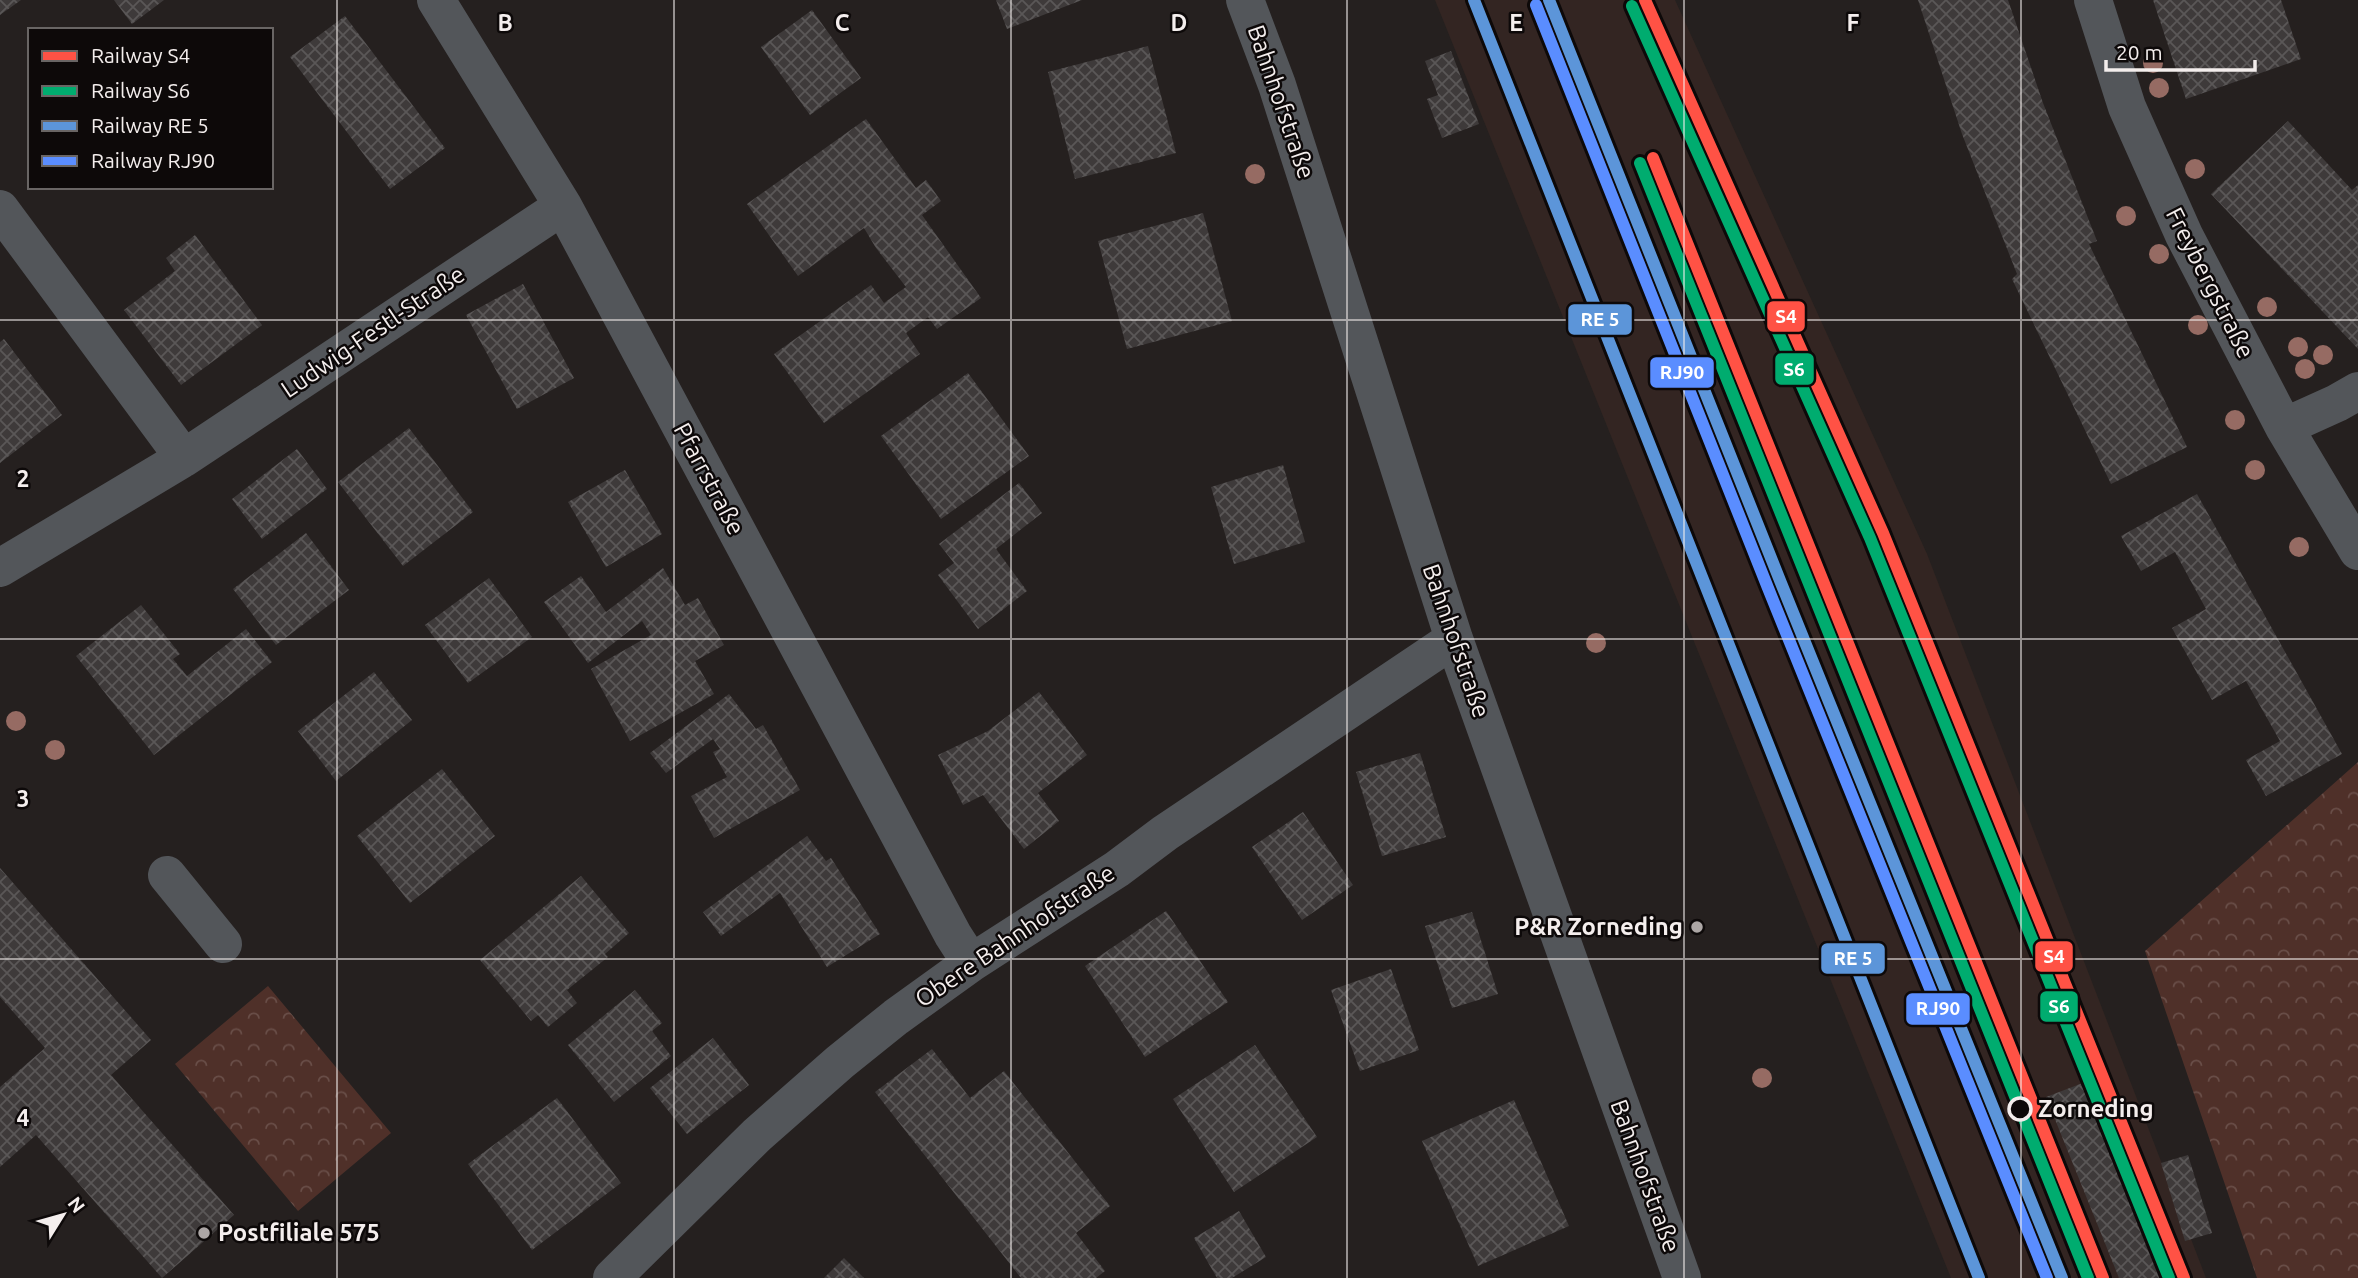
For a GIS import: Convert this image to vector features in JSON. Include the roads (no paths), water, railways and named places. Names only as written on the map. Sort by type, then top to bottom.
[{"type":"street","name":"Pfarrstraße","points":[[436,0],[563,206],[947,924],[971,963]]},
{"type":"street","name":"Bahnhofstraße","points":[[1245,0],[1278,85],[1454,639],[1682,1278]]},
{"type":"street","name":"Freybergstraße","points":[[2092,0],[2127,107],[2178,222],[2284,427],[2358,551]]},
{"type":"street","name":"Ludwig-Festl-Straße","points":[[0,568],[184,458],[563,206]]},
{"type":"street","points":[[0,209],[184,458]]},
{"type":"street","points":[[2284,427],[2358,391]]},
{"type":"street","name":"Obere Bahnhofstraße","points":[[612,1278],[757,1135],[896,1017],[971,963],[1117,869],[1165,833],[1454,639]]},
{"type":"street","points":[[167,875],[223,944]]},
{"type":"rail line","name":"S4","points":[[1645,0],[1883,533],[2184,1278]]},
{"type":"rail line","name":"RJ90","points":[[1536,5],[2047,1278]]},
{"type":"rail line","name":"S6","points":[[1632,6],[1870,538],[2169,1278]]},
{"type":"rail line","name":"S4","points":[[1653,158],[2103,1278]]},
{"type":"rail line","name":"S6","points":[[1640,163],[2088,1278]]},
{"type":"place","name":"P&R Zorneding","points":[[1697,927]]},
{"type":"place","name":"Zorneding","points":[[2020,1109]]},
{"type":"place","name":"Postfiliale 575","points":[[204,1233]]}]
